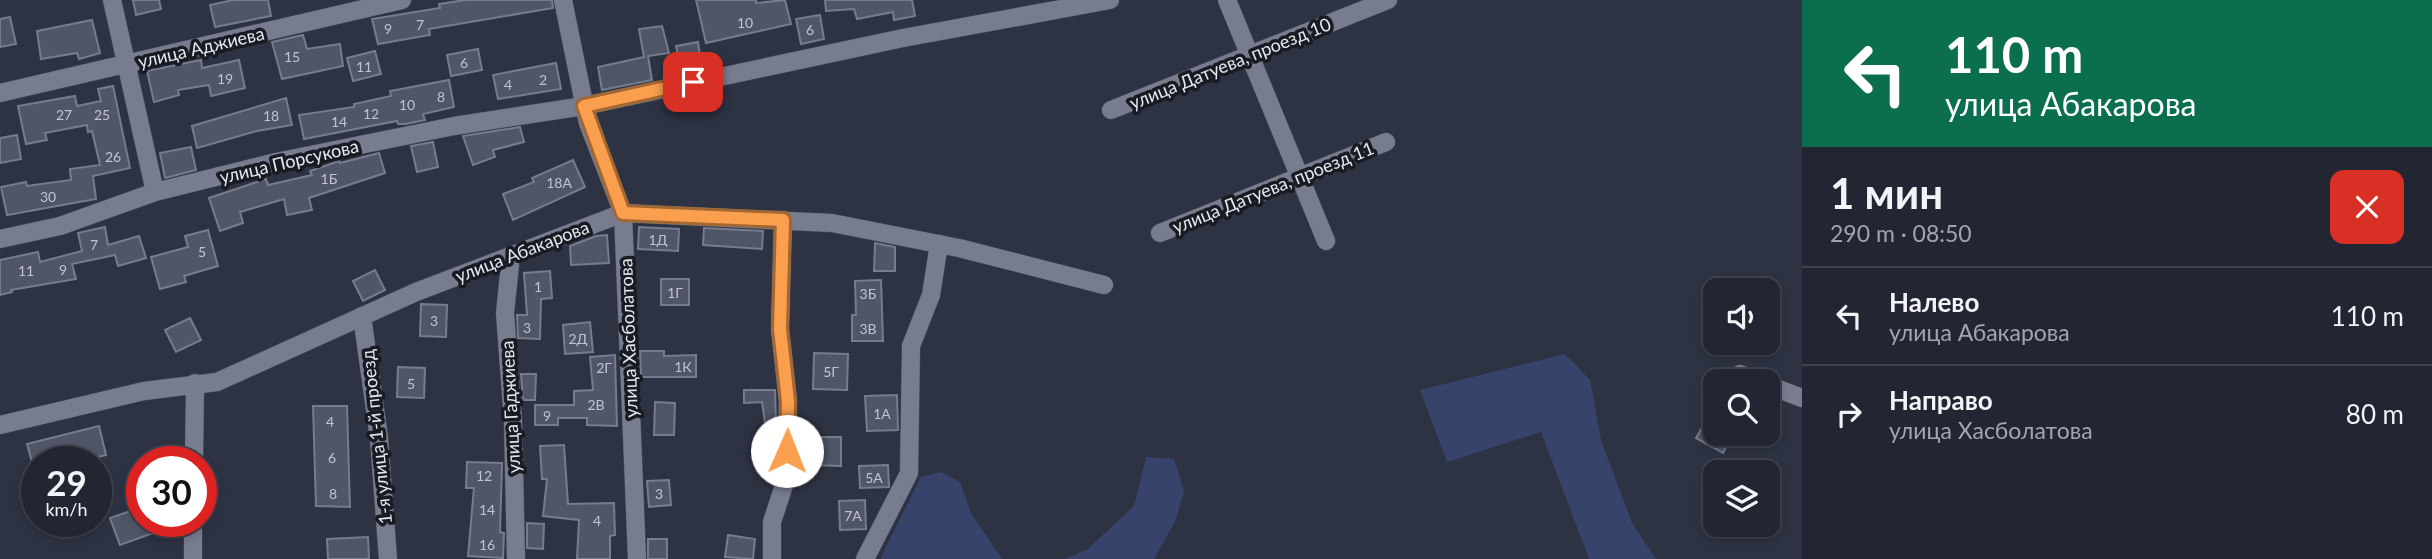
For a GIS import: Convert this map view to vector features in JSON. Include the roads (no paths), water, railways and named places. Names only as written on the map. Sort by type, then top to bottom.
[{"type":"street","points":[[112,0],[155,192]]},
{"type":"street","name":"улица Аджиева","points":[[0,93],[402,0]]},
{"type":"street","name":"улица Хасболатова","points":[[564,0],[586,114],[623,213],[637,559]]},
{"type":"street","name":"улица Порсукова","points":[[0,239],[60,226],[155,192],[276,162],[454,126],[586,114],[903,38],[1110,0]]},
{"type":"street","points":[[1227,0],[1326,241]]},
{"type":"street","name":"улица Датуева, проезд 10","points":[[1111,110],[1388,0]]},
{"type":"street","name":"улица Датуева, проезд 11","points":[[1160,233],[1386,142]]},
{"type":"street","name":"улица Абакарова","points":[[0,425],[76,409],[109,398],[195,383],[217,382],[255,368],[362,316],[623,213],[832,223],[939,244],[1104,285]]},
{"type":"street","points":[[772,559],[772,522],[787,476],[788,401],[780,329],[783,220]]},
{"type":"street","points":[[865,559],[909,474],[911,346],[931,295],[939,244]]},
{"type":"street","name":"улица Гаджиева","points":[[511,255],[505,313],[513,421],[516,559]]},
{"type":"street","name":"1-я улица 1-й проезд","points":[[362,316],[379,438],[388,559]]},
{"type":"street","points":[[194,446],[195,383]]},
{"type":"street","points":[[1780,390],[1802,398]]},
{"type":"street","points":[[193,537],[193,559]]}]
